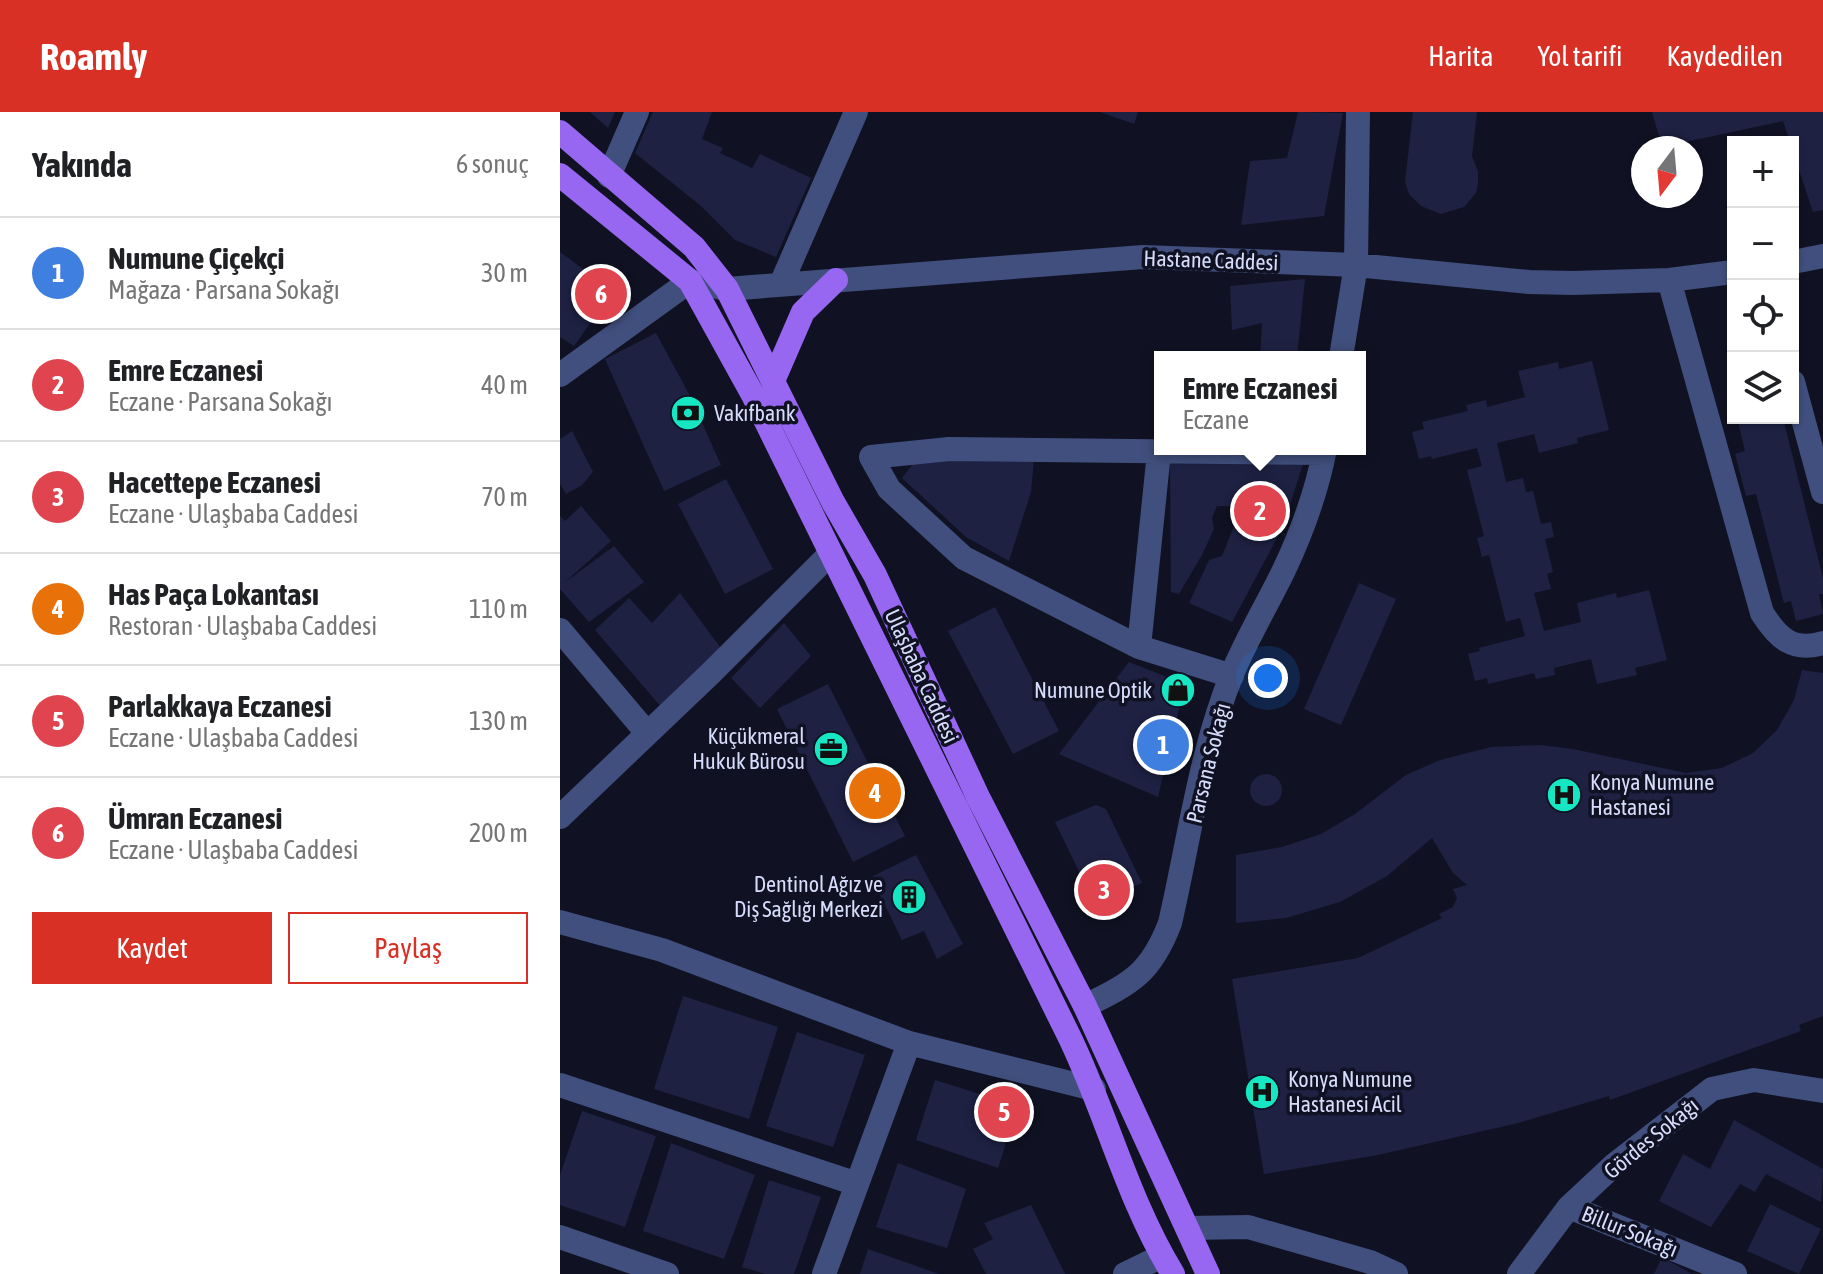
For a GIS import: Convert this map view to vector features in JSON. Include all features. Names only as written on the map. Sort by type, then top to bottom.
[{"type":"main road","name":"Ulaşbaba Caddesi","points":[[560,132],[694,247],[727,289],[833,502],[875,575],[978,797],[1085,1006],[1208,1274]]},
{"type":"main road","name":"Ulaşbaba Caddesi","points":[[560,175],[690,281],[753,395],[1094,1089],[1161,1268]]},
{"type":"main road","points":[[773,381],[803,312],[836,280]]},
{"type":"street","points":[[609,176],[637,112]]},
{"type":"street","points":[[781,284],[856,112]]},
{"type":"street","points":[[1342,351],[1356,265],[1358,112]]},
{"type":"street","points":[[1799,261],[1823,256]]},
{"type":"street","name":"Hastane Caddesi","points":[[690,281],[727,289],[1143,257],[1356,265],[1529,282],[1618,283],[1727,273]]},
{"type":"street","points":[[1669,280],[1762,613],[1773,631],[1789,643],[1809,647],[1823,643]]},
{"type":"street","points":[[560,375],[690,281]]},
{"type":"street","points":[[1799,404],[1823,492]]},
{"type":"street","points":[[1154,452],[949,449],[871,457],[889,489],[964,558],[1139,647],[1232,676]]},
{"type":"street","points":[[1139,647],[1159,455]]},
{"type":"street","name":"Parsana Sokağı","points":[[1085,1006],[1118,990],[1144,971],[1160,949],[1170,923],[1215,727],[1232,676],[1284,569],[1308,511],[1324,455]]},
{"type":"street","points":[[560,817],[830,554]]},
{"type":"street","points":[[560,630],[647,733]]},
{"type":"street","points":[[560,922],[662,950],[909,1043],[1094,1089]]},
{"type":"street","points":[[824,1274],[909,1043]]},
{"type":"street","name":"Gördes Sokağı","points":[[1519,1274],[1569,1207],[1614,1165],[1712,1089],[1754,1080],[1823,1091]]},
{"type":"street","points":[[560,1085],[857,1184]]},
{"type":"street","name":"Billur Sokağı","points":[[1569,1207],[1735,1274]]},
{"type":"street","points":[[1188,1228],[1248,1227],[1370,1262],[1396,1274]]},
{"type":"street","points":[[560,1237],[667,1274]]},
{"type":"street","points":[[1125,1274],[1161,1268]]},
{"type":"building","points":[[590,112],[615,112],[608,128]]},
{"type":"building","points":[[653,112],[712,112],[702,139],[723,148],[720,153],[752,168],[760,154],[811,178],[776,257],[735,240],[701,206],[635,153]]},
{"type":"building","points":[[1100,112],[1138,112],[1134,124]]},
{"type":"building","points":[[1298,112],[1343,113],[1324,216],[1241,225],[1250,161],[1287,158]]},
{"type":"building","points":[[1413,112],[1477,112],[1472,156],[1478,171],[1478,184],[1476,193],[1464,207],[1441,214],[1421,206],[1409,194],[1405,182]]},
{"type":"building","points":[[1652,112],[1823,112],[1823,210],[1813,212],[1799,170],[1799,136],[1788,136],[1783,121],[1703,138],[1659,136]]},
{"type":"building","points":[[560,252],[613,291],[574,346],[560,337]]},
{"type":"building","points":[[1305,279],[1298,351],[1260,351],[1262,323],[1232,330],[1230,286]]},
{"type":"building","points":[[656,333],[689,394],[721,465],[664,491],[605,359]]},
{"type":"building","points":[[1592,361],[1609,430],[1577,438],[1578,443],[1539,453],[1534,434],[1497,443],[1506,482],[1523,478],[1526,492],[1533,491],[1541,524],[1551,522],[1554,537],[1545,539],[1553,572],[1547,574],[1551,589],[1534,593],[1544,631],[1581,622],[1577,603],[1616,593],[1617,598],[1649,590],[1667,660],[1635,668],[1637,675],[1597,684],[1591,659],[1554,668],[1555,675],[1536,679],[1534,673],[1488,684],[1487,678],[1475,681],[1468,654],[1480,651],[1479,648],[1525,636],[1520,618],[1506,622],[1489,555],[1482,557],[1477,538],[1484,536],[1467,470],[1482,466],[1477,448],[1432,459],[1431,456],[1419,459],[1412,432],[1424,429],[1422,422],[1468,411],[1466,405],[1486,400],[1487,407],[1525,397],[1518,371],[1558,362],[1559,369]]},
{"type":"building","points":[[1738,424],[1784,424],[1823,578],[1823,594],[1819,594],[1823,614],[1796,621],[1791,601],[1784,603],[1756,494],[1746,496],[1735,454],[1745,451]]},
{"type":"building","points":[[572,431],[593,472],[582,485],[566,494],[560,484],[560,439]]},
{"type":"building","points":[[1034,459],[1031,492],[1009,561],[966,537],[902,478],[916,460]]},
{"type":"building","points":[[1170,462],[1303,464],[1283,527],[1232,622],[1189,603],[1209,560],[1222,556],[1240,511],[1250,515],[1251,506],[1217,506],[1212,518],[1214,529],[1202,555],[1179,594],[1171,592]]},
{"type":"building","points":[[726,479],[773,569],[725,594],[678,504]]},
{"type":"building","points":[[581,506],[611,541],[564,583],[614,546],[644,582],[589,622],[560,589],[560,516],[565,521]]},
{"type":"building","points":[[1359,583],[1396,599],[1341,725],[1304,709]]},
{"type":"building","points":[[680,593],[723,651],[662,708],[595,630],[629,598],[652,623]]},
{"type":"building","points":[[995,607],[1059,731],[1013,754],[948,631]]},
{"type":"building","points":[[784,623],[811,656],[760,708],[731,678]]},
{"type":"building","points":[[1129,662],[1185,684],[1158,797],[1059,754]]},
{"type":"building","points":[[1802,670],[1823,673],[1823,1016],[1799,1025],[1801,1031],[1610,1100],[1609,1096],[1518,1123],[1378,1155],[1264,1174],[1232,979],[1358,958],[1442,918],[1439,914],[1453,907],[1457,898],[1453,889],[1467,885],[1453,873],[1432,838],[1387,876],[1340,902],[1286,918],[1236,923],[1236,855],[1282,847],[1321,834],[1355,814],[1406,775],[1440,760],[1491,747],[1540,745],[1573,749],[1686,773],[1722,768],[1753,753],[1777,730],[1794,700]]},
{"type":"building","points":[[828,684],[905,836],[853,862],[777,709]]},
{"type":"building","points":[[1266,774],[1278,778],[1282,790],[1278,802],[1266,806],[1254,802],[1250,790],[1254,778]]},
{"type":"building","points":[[1096,805],[1106,809],[1142,883],[1094,903],[1055,822]]},
{"type":"building","name":"Dentinol Ağız ve Diş Sağlığı Merkezi","points":[[916,855],[963,944],[937,959],[924,931],[902,940],[871,877]]},
{"type":"building","points":[[683,996],[778,1027],[749,1119],[654,1089]]},
{"type":"building","points":[[797,1032],[865,1055],[833,1147],[766,1126]]},
{"type":"building","points":[[935,1080],[1018,1106],[998,1168],[916,1140]]},
{"type":"building","points":[[582,1111],[656,1136],[625,1227],[560,1205],[560,1175]]},
{"type":"building","points":[[1734,1120],[1823,1169],[1821,1202],[1766,1174],[1755,1192],[1740,1184],[1711,1227],[1659,1201],[1683,1154],[1710,1169]]},
{"type":"building","points":[[671,1143],[755,1175],[724,1259],[643,1231]]},
{"type":"building","points":[[898,1163],[966,1189],[947,1248],[876,1227]]},
{"type":"building","points":[[769,1180],[821,1197],[794,1274],[765,1274],[742,1267]]},
{"type":"building","points":[[1770,1204],[1821,1229],[1799,1274],[1747,1251]]},
{"type":"building","points":[[1031,1205],[1065,1274],[986,1274],[973,1249],[993,1239],[984,1223]]},
{"type":"building","points":[[868,1249],[939,1274],[860,1274]]},
{"type":"building","points":[[1662,1257],[1692,1274],[1654,1274]]},
{"type":"place","name":"Ümran Eczanesi","points":[[601,294]]},
{"type":"place","name":"Vakıfbank","points":[[688,413]]},
{"type":"place","name":"Emre Eczanesi","points":[[1260,511]]},
{"type":"place","name":"Numune Optik","points":[[1178,690]]},
{"type":"place","name":"Numune Çiçekçi","points":[[1163,745]]},
{"type":"place","name":"Küçükmeral Hukuk Bürosu","points":[[831,749]]},
{"type":"place","name":"Has Paça Lokantası","points":[[875,793]]},
{"type":"place","name":"Konya Numune Hastanesi","points":[[1564,795]]},
{"type":"place","name":"Hacettepe Eczanesi","points":[[1104,890]]},
{"type":"place","name":"Dentinol Ağız ve Diş Sağlığı Merkezi","points":[[909,897]]},
{"type":"place","name":"Konya Numune Hastanesi Acil","points":[[1262,1092]]},
{"type":"place","name":"Parlakkaya Eczanesi","points":[[1004,1112]]}]
